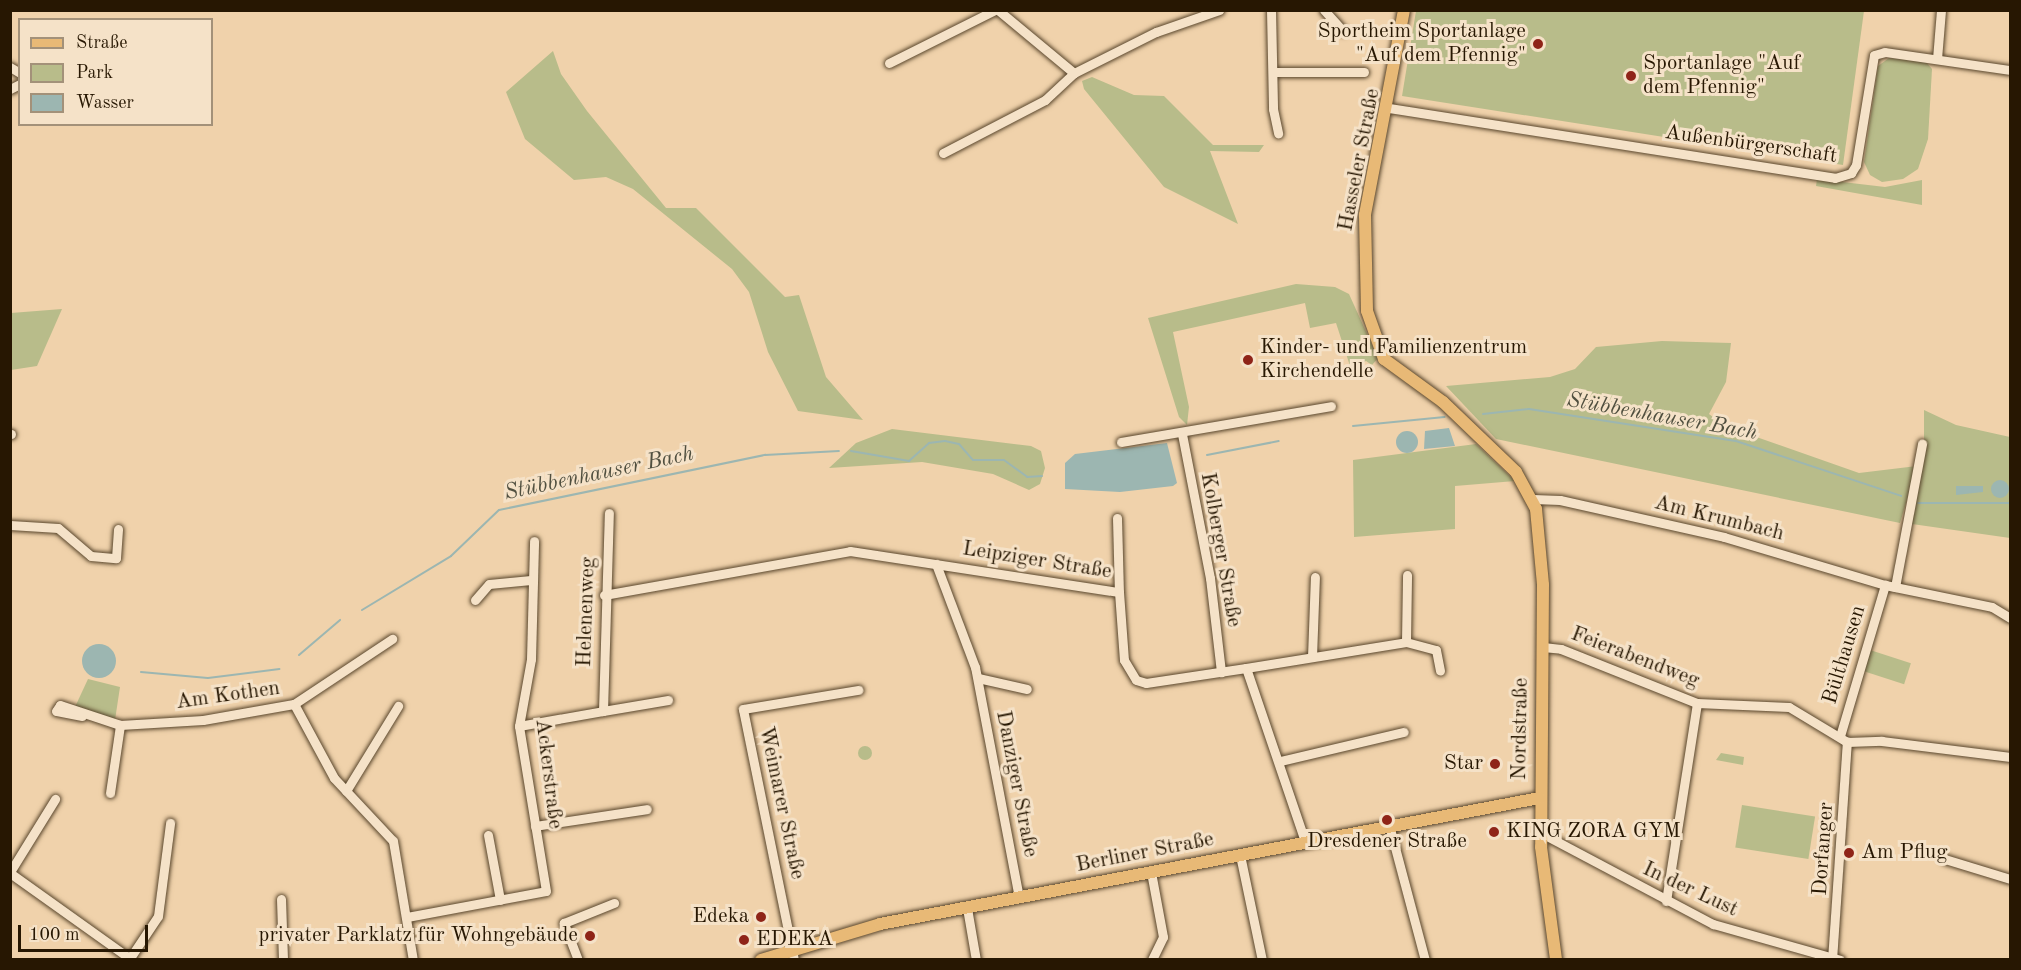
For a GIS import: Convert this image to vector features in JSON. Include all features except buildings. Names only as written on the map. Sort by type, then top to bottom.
[{"type":"main road","name":"Hasseler Straße","points":[[1404,10],[1389,108],[1364,237],[1371,330],[1391,366],[1443,402],[1516,472],[1533,500]]},
{"type":"main road","name":"Nordstraße","points":[[1533,500],[1541,541],[1543,646],[1539,798],[1546,915],[1556,960]]},
{"type":"main road","name":"Berliner Straße","points":[[761,960],[794,954],[967,908],[1019,897],[1539,798]]},
{"type":"street","points":[[889,63],[996,10],[1074,73]]},
{"type":"street","points":[[943,153],[1045,100],[1074,73],[1156,32],[1219,10]]},
{"type":"street","points":[[1271,10],[1275,72],[1272,109],[1278,133]]},
{"type":"street","points":[[1324,10],[1343,31]]},
{"type":"street","points":[[1937,59],[1941,10]]},
{"type":"street","name":"Außenbürgerschaft","points":[[1389,108],[1834,177],[1851,172],[1856,165],[1875,55],[1937,59],[2010,70]]},
{"type":"street","points":[[1275,72],[1364,72]]},
{"type":"street","points":[[1121,442],[1174,431],[1182,434],[1330,406]]},
{"type":"street","name":"Kolberger Straße","points":[[1182,434],[1210,578],[1221,672]]},
{"type":"street","name":"Bülthausen","points":[[1844,739],[1890,586],[1922,444]]},
{"type":"street","name":"Am Krumbach","points":[[1533,500],[1560,500],[1705,533],[1890,586],[1992,607],[2010,618]]},
{"type":"street","name":"Helenenweg","points":[[603,711],[604,595],[609,513]]},
{"type":"street","points":[[1117,518],[1119,592]]},
{"type":"street","points":[[10,525],[58,528],[91,556],[116,558],[118,529]]},
{"type":"street","name":"Ackerstraße","points":[[406,917],[546,891],[519,726],[531,659],[531,580],[534,541]]},
{"type":"street","name":"Leipziger Straße","points":[[604,595],[838,551],[1119,592],[1124,660],[1136,680],[1146,683],[1406,642]]},
{"type":"street","name":"Danziger Straße","points":[[936,564],[978,678],[1019,897]]},
{"type":"street","points":[[1407,575],[1406,642],[1436,650],[1440,671]]},
{"type":"street","points":[[1312,657],[1315,577]]},
{"type":"street","points":[[476,600],[489,584],[531,580]]},
{"type":"street","name":"Am Kothen","points":[[82,716],[120,725],[226,717],[294,704],[393,639]]},
{"type":"street","name":"Feierabendweg","points":[[1543,646],[1561,649],[1697,703],[1789,707],[1844,739]]},
{"type":"street","points":[[1246,668],[1280,761],[1305,842]]},
{"type":"street","name":"Danziger Straße","points":[[978,678],[1027,689]]},
{"type":"street","name":"Weimarer Straße","points":[[794,954],[743,709],[858,690]]},
{"type":"street","points":[[519,726],[668,700]]},
{"type":"street","points":[[1666,901],[1697,703]]},
{"type":"street","points":[[294,704],[314,745],[346,791],[393,841],[413,960]]},
{"type":"street","points":[[346,791],[398,706]]},
{"type":"street","points":[[110,793],[120,725]]},
{"type":"street","points":[[1280,761],[1404,732]]},
{"type":"street","points":[[1844,739],[1882,741],[2010,757]]},
{"type":"street","name":"Dorfanger","points":[[1835,959],[1844,739]]},
{"type":"street","points":[[55,799],[10,872],[131,959],[158,916],[170,823]]},
{"type":"street","points":[[536,826],[647,809]]},
{"type":"street","points":[[1389,825],[1425,960]]},
{"type":"street","name":"In der Lust","points":[[1541,833],[1666,901],[1768,943],[1835,959]]},
{"type":"street","points":[[488,835],[500,900]]},
{"type":"street","points":[[1240,855],[1262,960]]},
{"type":"street","points":[[1945,859],[2010,879]]},
{"type":"street","points":[[1151,872],[1163,937],[1152,960]]},
{"type":"street","points":[[281,899],[283,960]]},
{"type":"street","points":[[578,960],[564,923],[614,903]]},
{"type":"street","points":[[967,908],[976,960]]},
{"type":"green space","name":"Sportanlage \"Auf dem Pfennig\"","points":[[1416,11],[1864,11],[1843,165],[1402,96]]},
{"type":"green space","points":[[553,51],[561,74],[587,111],[666,208],[696,208],[785,297],[799,295],[826,377],[863,420],[798,411],[768,352],[749,292],[732,269],[633,189],[606,177],[574,180],[525,139],[506,92]]},
{"type":"green space","points":[[1889,58],[1926,62],[1932,69],[1928,139],[1918,169],[1903,179],[1882,182],[1870,175],[1864,162],[1878,66]]},
{"type":"green space","points":[[1092,77],[1134,95],[1164,96],[1213,145],[1264,145],[1259,152],[1210,151],[1238,224],[1164,187],[1084,89],[1082,81]]},
{"type":"green space","points":[[1817,179],[1885,187],[1922,180],[1922,205],[1816,186]]},
{"type":"green space","points":[[1296,284],[1335,287],[1349,294],[1378,358],[1372,365],[1366,361],[1351,369],[1336,323],[1310,328],[1305,303],[1173,332],[1189,407],[1187,425],[1179,417],[1148,318]]},
{"type":"green space","points":[[62,309],[37,366],[11,370],[11,313]]},
{"type":"green space","points":[[1662,341],[1731,343],[1726,382],[1709,414],[1725,426],[1859,473],[1917,466],[1900,523],[1496,439],[1446,386],[1550,377],[1575,369],[1596,347]]},
{"type":"green space","points":[[1924,410],[1956,425],[2010,437],[2010,538],[1912,524],[1924,456]]},
{"type":"green space","points":[[892,429],[1031,446],[1041,451],[1045,468],[1040,484],[1029,490],[993,474],[922,462],[829,468],[856,443]]},
{"type":"green space","points":[[1476,444],[1515,481],[1455,486],[1455,529],[1354,537],[1353,460]]},
{"type":"green space","points":[[1870,650],[1911,663],[1904,684],[1863,671]]},
{"type":"green space","points":[[88,679],[120,687],[115,720],[75,707]]},
{"type":"green space","points":[[862,746],[868,746],[872,753],[868,760],[862,760],[858,756],[858,750]]},
{"type":"green space","points":[[1721,753],[1744,757],[1743,765],[1716,760]]},
{"type":"green space","points":[[1742,805],[1815,817],[1808,859],[1735,847]]},
{"type":"water","points":[[1449,428],[1455,446],[1424,449],[1425,431]]},
{"type":"water","points":[[1407,431],[1415,434],[1418,442],[1415,450],[1407,453],[1399,450],[1396,442],[1399,434]]},
{"type":"water","points":[[1167,443],[1177,483],[1173,486],[1120,492],[1065,489],[1065,463],[1075,454]]},
{"type":"water","points":[[2000,480],[2006,483],[2009,489],[2006,495],[2000,498],[1994,495],[1991,489],[1994,483]]},
{"type":"water","points":[[1956,486],[1983,486],[1983,492],[1956,495]]},
{"type":"water","points":[[99,644],[111,649],[116,661],[111,673],[99,678],[87,673],[82,661],[87,649]]},
{"type":"waterway","name":"Stübbenhauser Bach","points":[[1483,414],[1529,409],[1736,441],[1901,496]]},
{"type":"waterway","name":"Stübbenhauser Bach","points":[[1353,426],[1445,417]]},
{"type":"waterway","name":"Stübbenhauser Bach","points":[[851,451],[909,461],[929,443],[945,441],[959,444],[973,460],[1004,460],[1027,477],[1042,476]]},
{"type":"waterway","name":"Stübbenhauser Bach","points":[[1207,455],[1279,441]]},
{"type":"waterway","name":"Stübbenhauser Bach","points":[[362,610],[451,556],[499,510],[765,455],[839,451]]},
{"type":"waterway","name":"Stübbenhauser Bach","points":[[1918,503],[2010,503]]},
{"type":"waterway","name":"Stübbenhauser Bach","points":[[299,655],[340,620]]},
{"type":"waterway","name":"Stübbenhauser Bach","points":[[141,672],[208,678],[279,669]]},
{"type":"place","name":"Sportheim Sportanlage \"Auf dem Pfennig\"","points":[[1538,44]]},
{"type":"place","name":"Sportanlage \"Auf dem Pfennig\"","points":[[1631,76]]},
{"type":"place","name":"Kinder- und Familienzentrum Kirchendelle","points":[[1248,360]]},
{"type":"place","name":"Star","points":[[1495,764]]},
{"type":"place","name":"Dresdener Straße","points":[[1387,820]]},
{"type":"place","name":"KING ZORA GYM","points":[[1494,832]]},
{"type":"place","name":"Am Pflug","points":[[1849,853]]},
{"type":"place","name":"Edeka","points":[[761,917]]},
{"type":"place","name":"privater Parklatz für Wohngebäude","points":[[590,936]]},
{"type":"place","name":"EDEKA","points":[[744,940]]}]
